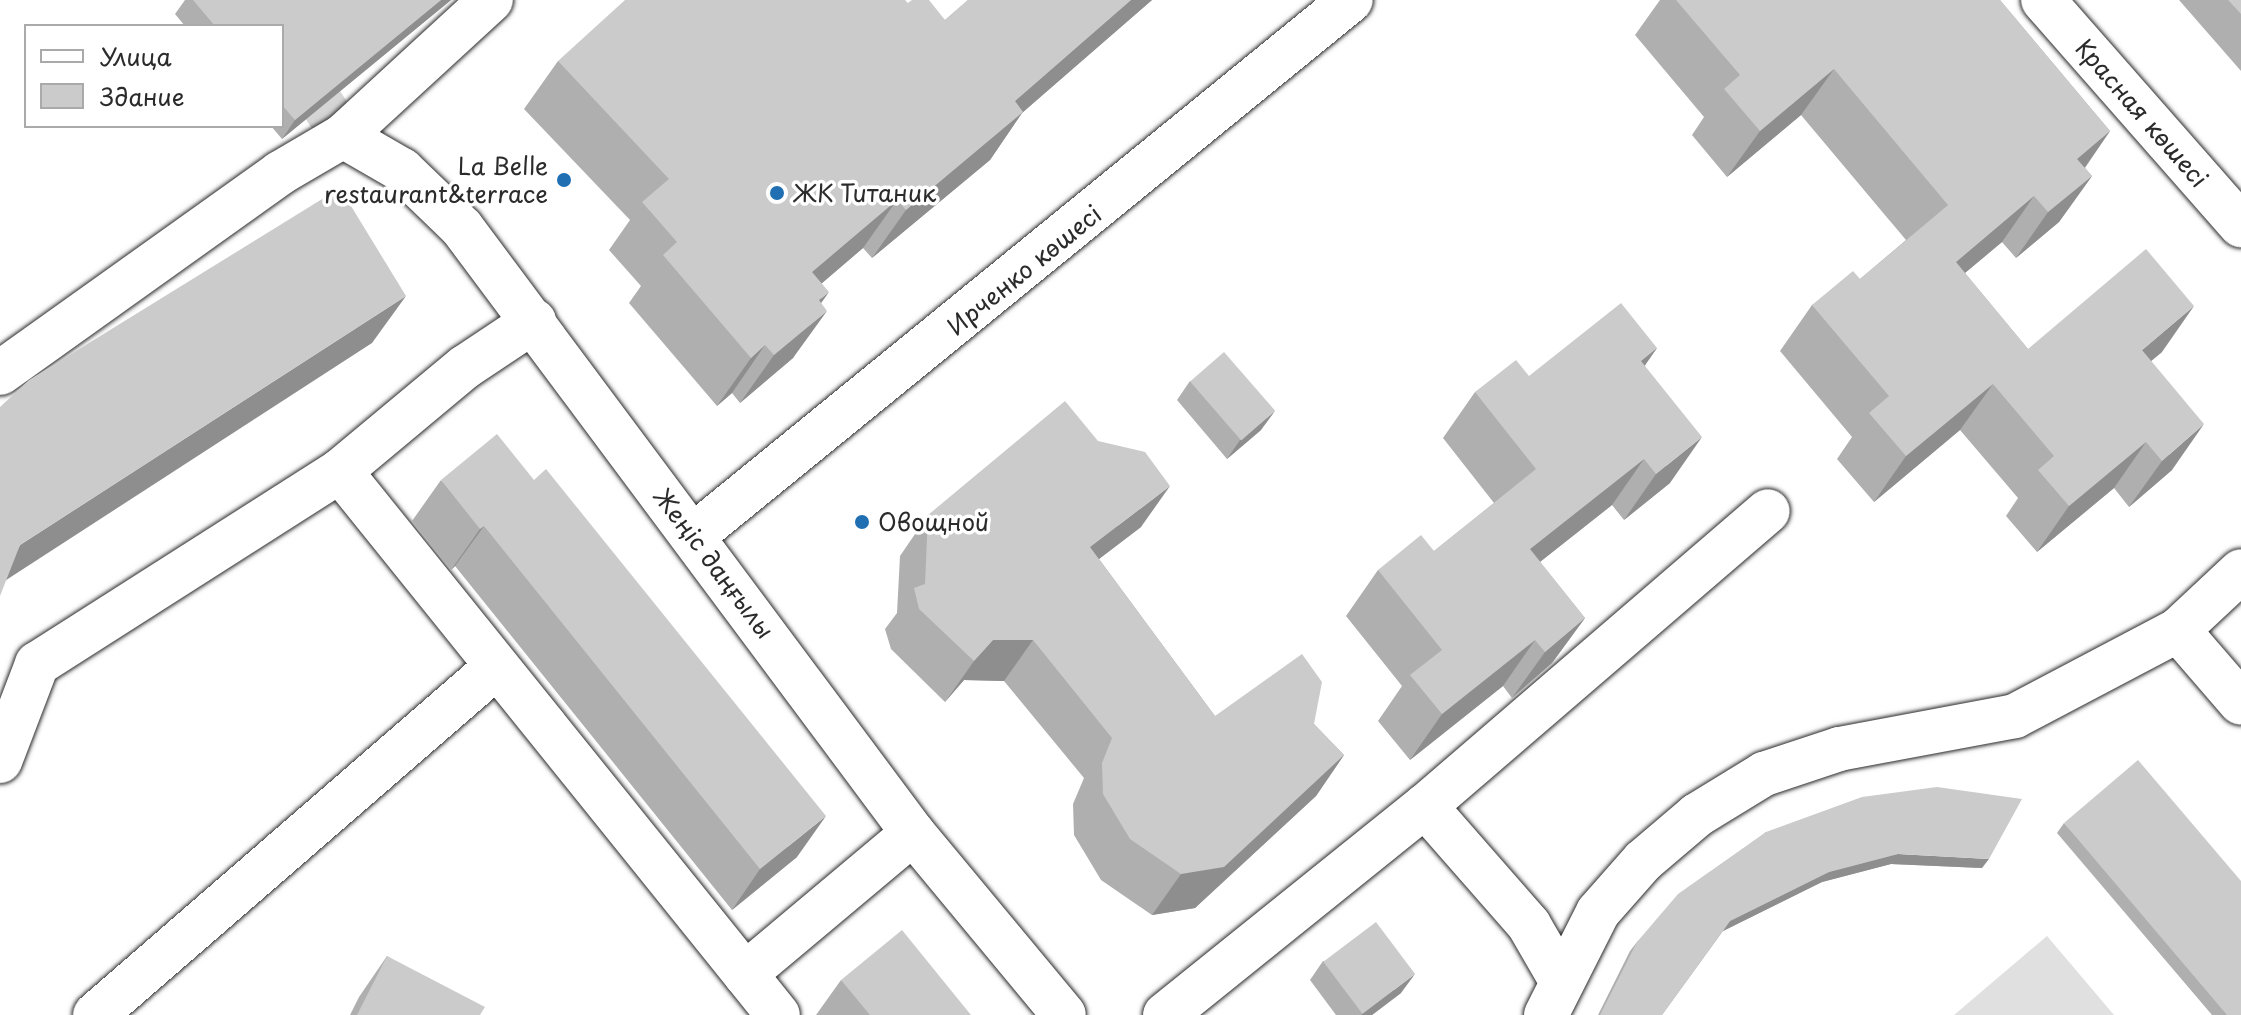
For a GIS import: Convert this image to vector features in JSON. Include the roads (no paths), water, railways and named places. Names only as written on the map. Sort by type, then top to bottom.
[{"type":"street","points":[[0,373],[280,173],[343,136],[491,0]]},
{"type":"street","name":"Ирченко көшесі","points":[[694,535],[1351,0]]},
{"type":"street","name":"Красная көшесі","points":[[2043,0],[2241,225]]},
{"type":"street","name":"Жеңіс даңғылы","points":[[343,136],[412,179],[462,228],[694,535],[913,833],[1064,1015]]},
{"type":"street","points":[[0,761],[37,664],[340,471],[465,367],[534,321]]},
{"type":"street","points":[[340,471],[495,668],[778,1015]]},
{"type":"street","points":[[1165,1015],[1425,806],[1768,511]]},
{"type":"street","points":[[1554,999],[1598,912],[1643,861],[1697,815],[1764,774],[1912,731],[2015,716],[2178,630],[2241,571]]},
{"type":"street","points":[[2178,630],[2241,703]]},
{"type":"street","points":[[95,1015],[495,668]]},
{"type":"street","points":[[1425,806],[1529,925],[1554,999]]},
{"type":"street","points":[[745,974],[913,833]]},
{"type":"tunnel","points":[[284,45],[343,136]]},
{"type":"place","name":"La Belle restaurant&terrace","points":[[564,180]]},
{"type":"place","name":"ЖК Титаник","points":[[777,193]]},
{"type":"place","name":"Овощной","points":[[862,522]]}]
